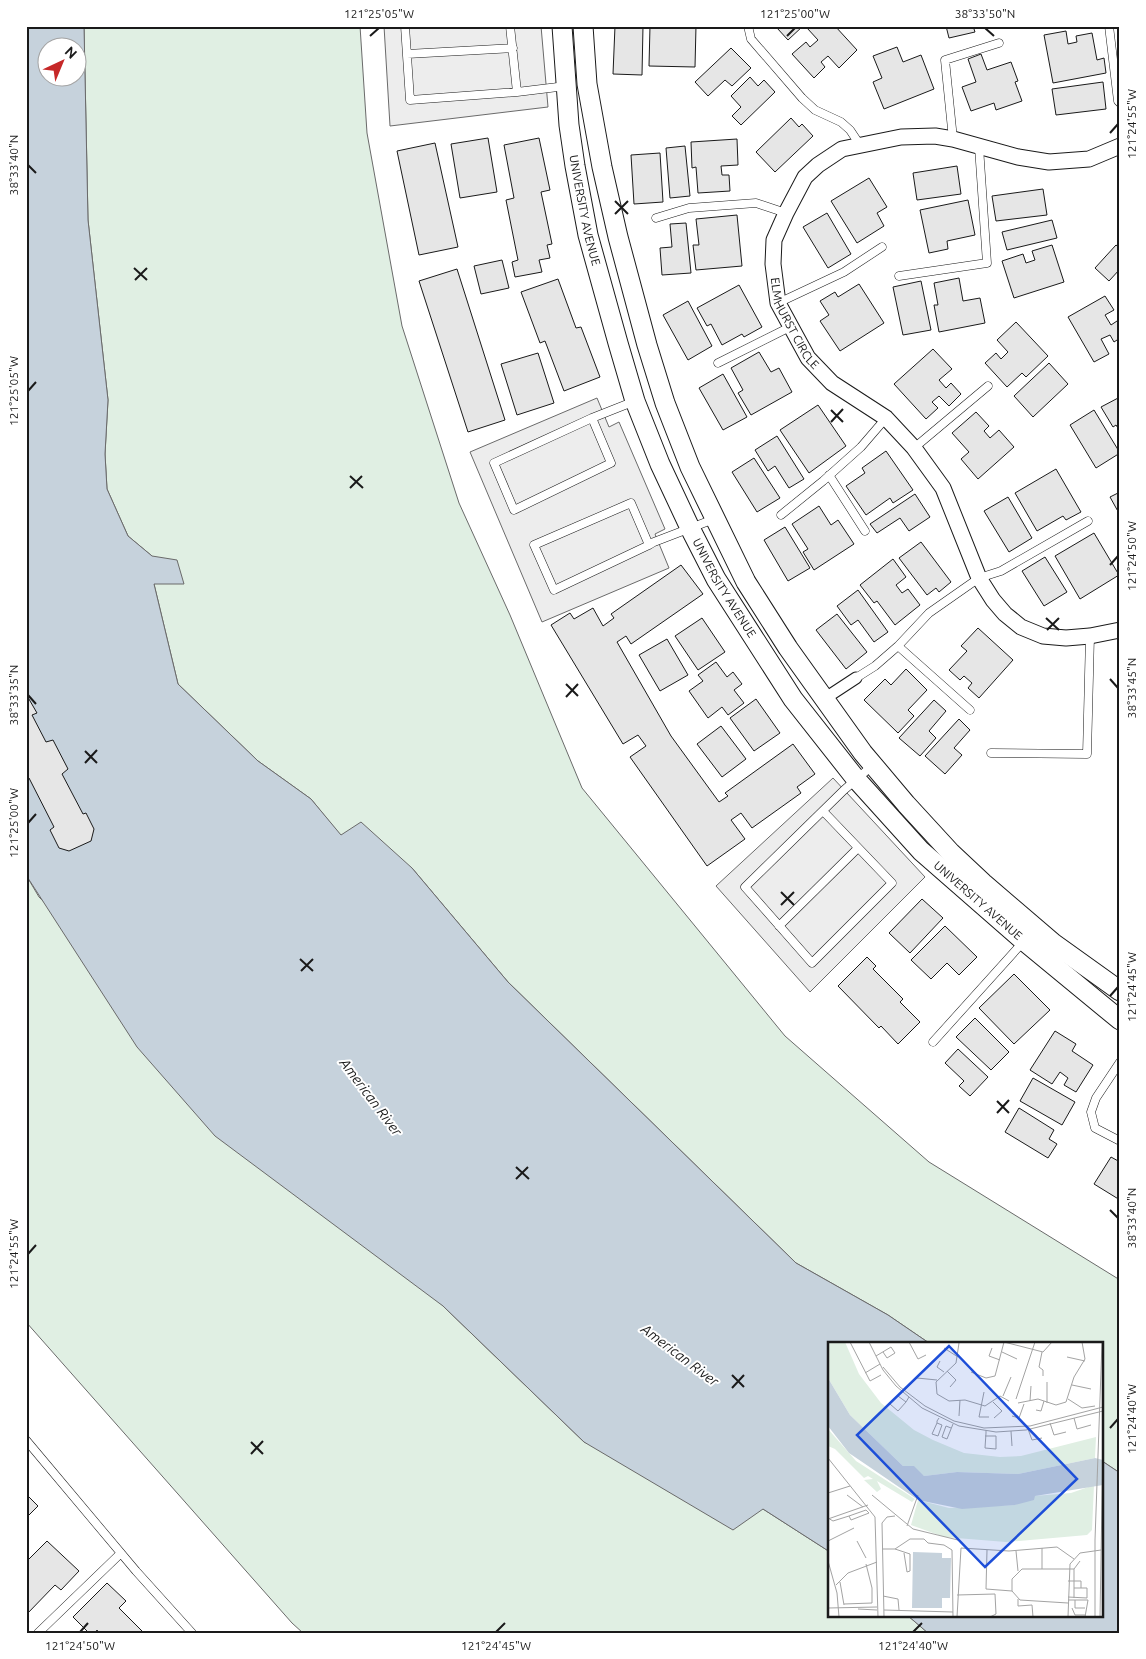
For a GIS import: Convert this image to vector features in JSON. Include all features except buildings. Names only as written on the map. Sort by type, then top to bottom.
[{"type":"street","name":"UNIVERSITY AVENUE","points":[[562,26],[576,85],[602,166],[618,237],[647,346],[665,403],[690,467],[746,582],[788,648],[824,699],[863,753],[906,804],[1030,934],[1120,1020]]},
{"type":"street","name":"UNIVERSITY AVENUE","points":[[583,26],[576,85],[573,158],[588,235],[636,401],[660,464],[716,579],[793,699],[856,779],[921,851],[1030,934],[1054,943],[1120,991]]},
{"type":"street","name":"ELMHURST CIRCLE","points":[[1120,146],[1089,159],[1069,162],[1049,162],[1018,157],[953,139],[935,136],[901,136],[842,149],[818,165],[805,177],[774,240],[773,264],[778,303],[808,358],[832,383],[886,418],[914,448],[943,488],[979,578],[993,600],[1005,614],[1021,627],[1043,636],[1066,638],[1090,636],[1120,630]]},
{"type":"street","points":[[824,699],[856,678]]},
{"type":"lane","points":[[405,26],[410,100],[517,92],[576,85]]},
{"type":"lane","points":[[510,26],[517,92]]},
{"type":"lane","points":[[748,26],[751,39],[802,98],[815,110],[842,122],[860,145]]},
{"type":"lane","points":[[1109,26],[1118,101],[1120,103]]},
{"type":"lane","points":[[953,139],[945,60],[999,43]]},
{"type":"lane","points":[[407,54],[512,48]]},
{"type":"lane","points":[[899,276],[987,263],[979,147]]},
{"type":"lane","points":[[656,218],[689,208],[756,203],[786,213]]},
{"type":"lane","points":[[778,303],[844,272],[882,247]]},
{"type":"lane","points":[[718,363],[790,327]]},
{"type":"lane","points":[[914,448],[988,386]]},
{"type":"lane","points":[[592,418],[611,463],[514,510],[494,463],[592,418],[636,401]]},
{"type":"lane","points":[[781,515],[861,447],[886,418]]},
{"type":"lane","points":[[829,475],[865,532]]},
{"type":"lane","points":[[649,545],[631,503],[534,545],[554,590],[649,545],[714,518]]},
{"type":"lane","points":[[856,678],[875,666],[898,646],[929,613],[979,578],[1001,571],[1088,521]]},
{"type":"lane","points":[[991,753],[1086,754],[1090,636]]},
{"type":"lane","points":[[898,646],[970,710]]},
{"type":"lane","points":[[822,811],[892,883],[812,963],[744,886],[822,811],[856,779],[873,765]]},
{"type":"lane","points":[[779,926],[858,848]]},
{"type":"lane","points":[[933,1042],[1030,934]]},
{"type":"lane","points":[[1120,1062],[1096,1098],[1092,1112],[1095,1128],[1120,1141]]},
{"type":"lane","points":[[26,1440],[121,1553],[192,1633]]},
{"type":"lane","points":[[38,1633],[121,1553]]},
{"type":"green space","points":[[84,26],[360,26],[367,133],[402,326],[459,503],[510,615],[582,788],[785,1036],[929,1162],[1120,1280],[1120,1473],[1104,1462],[1104,1342],[928,1342],[888,1315],[796,1263],[508,982],[412,868],[341,836],[311,799],[258,761],[178,684],[154,584],[152,556],[128,536],[107,489],[105,454],[108,400],[88,220],[85,88],[88,88],[88,38],[84,38]]},
{"type":"green space","points":[[26,875],[39,897],[443,1306],[584,1442],[763,1509],[828,1551],[828,1616],[908,1616],[928,1633],[303,1633],[292,1623],[26,1322]]},
{"type":"shaded area","points":[[384,26],[541,26],[548,107],[390,126]]},
{"type":"shaded area","points":[[597,398],[609,427],[619,422],[665,529],[655,534],[669,568],[542,622],[470,452]]},
{"type":"shaded area","points":[[833,778],[925,877],[810,992],[716,886]]},
{"type":"water","name":"American River","points":[[26,26],[84,26],[84,38],[38,38],[38,88],[85,88],[88,220],[108,400],[105,454],[107,489],[128,536],[152,556],[177,560],[184,584],[154,584],[178,684],[258,761],[311,799],[341,835],[361,822],[412,868],[508,982],[796,1263],[888,1315],[928,1342],[828,1342],[828,1551],[763,1509],[733,1530],[584,1442],[443,1306],[215,1136],[137,1047],[26,875]]},
{"type":"water","points":[[1104,1462],[1120,1473],[1120,1633],[928,1633],[908,1616],[1104,1616]]}]
